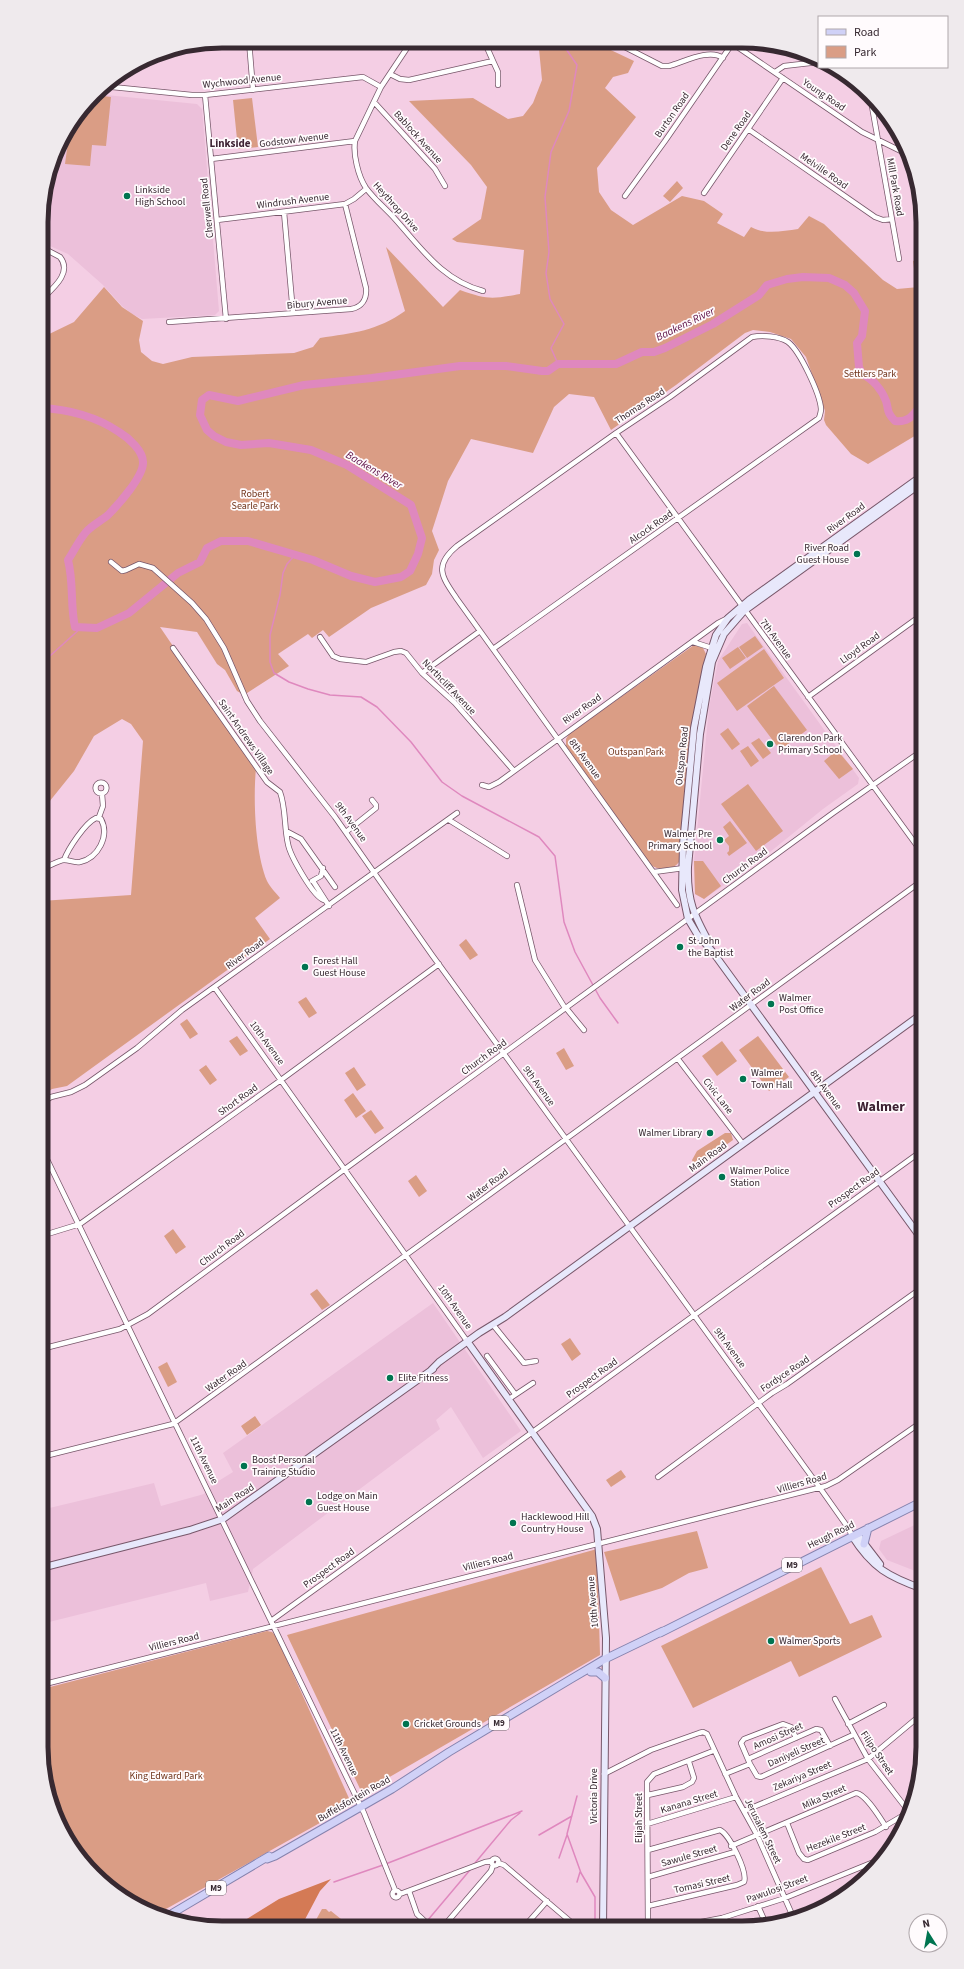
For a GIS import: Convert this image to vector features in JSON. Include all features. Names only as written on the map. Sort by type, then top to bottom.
[{"type":"main road","name":"River Road","points":[[743,608],[916,483]]},
{"type":"main road","name":"Outspan Road","points":[[688,919],[682,894],[695,723],[701,689],[716,635],[728,618],[743,608]]},
{"type":"main road","name":"Outspan Road","points":[[713,649],[743,608]]},
{"type":"main road","name":"Outspan Road","points":[[685,868],[689,898],[695,915]]},
{"type":"main road","name":"8th Avenue","points":[[695,915],[712,951]]},
{"type":"main road","name":"8th Avenue","points":[[688,919],[697,934],[712,951],[752,1004],[916,1231]]},
{"type":"main road","name":"Main Road","points":[[48,1566],[190,1530],[223,1519],[505,1317],[916,1018]]},
{"type":"main road","name":"Main Road","points":[[468,1343],[505,1317]]},
{"type":"main road","name":"10th Avenue","points":[[468,1343],[594,1520],[598,1544],[604,1606],[605,1662]]},
{"type":"main road","name":"Heugh Road","points":[[605,1662],[663,1631],[916,1504]]},
{"type":"main road","points":[[864,1544],[868,1528]]},
{"type":"main road","name":"9th Avenue","points":[[854,1535],[864,1544],[878,1563],[901,1581]]},
{"type":"main road","name":"9th Avenue","points":[[854,1535],[876,1566],[889,1576],[916,1586]]},
{"type":"main road","name":"Buffelsfontein Road","points":[[549,1694],[591,1672],[605,1662]]},
{"type":"main road","name":"Buffelsfontein Road","points":[[172,1914],[267,1859],[275,1856],[360,1805],[392,1789],[449,1752],[605,1662]]},
{"type":"main road","name":"Victoria Drive","points":[[603,1921],[605,1662]]},
{"type":"main road","points":[[591,1672],[598,1672],[605,1678]]},
{"type":"street","points":[[250,48],[253,90]]},
{"type":"street","points":[[355,141],[381,87],[407,48]]},
{"type":"street","points":[[488,48],[494,61],[499,79],[498,85]]},
{"type":"street","points":[[627,48],[662,66],[669,66],[710,54],[717,54],[723,58]]},
{"type":"street","name":"Burton Road","points":[[625,196],[729,48]]},
{"type":"street","name":"Young Road","points":[[738,48],[862,132],[901,151]]},
{"type":"street","points":[[390,74],[400,79],[409,80],[494,61]]},
{"type":"street","points":[[775,72],[784,66],[812,63]]},
{"type":"street","name":"Wychwood Avenue","points":[[112,87],[205,95],[363,77],[381,87]]},
{"type":"street","name":"Dene Road","points":[[704,193],[783,78]]},
{"type":"street","name":"Cherwell Road","points":[[205,95],[226,319]]},
{"type":"street","name":"Bablock Avenue","points":[[374,102],[435,169],[445,186]]},
{"type":"street","name":"Mill Park Road","points":[[872,106],[899,259]]},
{"type":"street","name":"Melville Road","points":[[748,129],[875,217],[883,220],[892,219]]},
{"type":"street","name":"Godstow Avenue","points":[[211,159],[355,141]]},
{"type":"street","name":"Heythrop Drive","points":[[355,141],[356,158],[366,189],[441,270],[464,285],[483,291]]},
{"type":"street","name":"Windrush Avenue","points":[[217,220],[345,204],[354,200],[366,189]]},
{"type":"street","name":"Bibury Avenue","points":[[169,322],[293,314],[354,308],[362,303],[365,298],[365,283],[345,204]]},
{"type":"street","points":[[284,212],[293,314]]},
{"type":"street","points":[[48,251],[60,257],[65,269],[62,277],[48,292]]},
{"type":"street","name":"Thomas Road","points":[[441,564],[448,553],[457,546],[616,433],[670,397],[754,336],[767,336],[786,341],[794,348],[804,364],[816,392],[821,408],[819,418]]},
{"type":"street","name":"Alcock Road","points":[[493,649],[819,418]]},
{"type":"street","name":"7th Avenue","points":[[616,433],[916,845]]},
{"type":"street","name":"9th Avenue","points":[[111,562],[118,569],[124,571],[139,564],[146,564],[153,568],[197,607],[224,648],[252,709],[284,754],[323,801],[346,832],[438,964],[854,1535]]},
{"type":"street","name":"8th Avenue","points":[[441,564],[444,580],[677,905]]},
{"type":"street","name":"River Road","points":[[482,785],[493,786],[721,621],[728,618]]},
{"type":"street","name":"Lloyd Road","points":[[808,697],[916,619]]},
{"type":"street","points":[[422,673],[480,631]]},
{"type":"street","name":"Northcliff Avenue","points":[[320,637],[333,656],[338,659],[366,662],[394,652],[402,651],[407,654],[422,673],[455,703],[514,771]]},
{"type":"street","points":[[693,642],[713,649]]},
{"type":"street","name":"Saint Andrews Village","points":[[173,648],[267,782],[280,792],[289,848],[306,880],[320,899],[324,900],[329,906]]},
{"type":"street","points":[[563,745],[568,731]]},
{"type":"street","name":"Church Road","points":[[48,1347],[112,1332],[129,1326],[160,1306],[345,1168],[916,755]]},
{"type":"street","points":[[64,860],[70,847],[87,826],[92,820],[99,817],[103,806],[102,794]]},
{"type":"street","points":[[346,832],[376,808],[376,805],[372,800]]},
{"type":"street","name":"River Road","points":[[48,1099],[71,1092],[85,1085],[137,1048],[178,1013],[215,988],[457,813]]},
{"type":"street","points":[[48,866],[64,860],[74,862],[91,858],[97,852],[104,834],[103,823],[99,817]]},
{"type":"street","points":[[449,820],[507,856]]},
{"type":"street","points":[[286,831],[301,838],[335,887]]},
{"type":"street","points":[[306,880],[314,881],[321,876],[323,868]]},
{"type":"street","points":[[654,872],[685,868]]},
{"type":"street","name":"Saint Andrews Village","points":[[314,881],[324,895],[324,900]]},
{"type":"street","points":[[517,885],[535,960],[566,1008],[584,1030]]},
{"type":"street","name":"Water Road","points":[[48,1456],[158,1429],[175,1422],[916,885]]},
{"type":"street","name":"Short Road","points":[[48,1234],[80,1224],[282,1080],[438,964]]},
{"type":"street","name":"10th Avenue","points":[[215,988],[345,1168],[468,1343]]},
{"type":"street","name":"Civic Lane","points":[[678,1059],[743,1144]]},
{"type":"street","name":"Prospect Road","points":[[272,1623],[532,1432],[916,1155]]},
{"type":"street","name":"11th Avenue","points":[[48,1161],[223,1519],[360,1805],[385,1864],[394,1890],[392,1894],[394,1897],[398,1897],[400,1894],[409,1891]]},
{"type":"street","name":"Fordyce Road","points":[[658,1477],[758,1403],[916,1292]]},
{"type":"street","points":[[494,1326],[524,1363],[536,1361]]},
{"type":"street","points":[[487,1356],[515,1394]]},
{"type":"street","points":[[509,1399],[532,1383]]},
{"type":"street","name":"Villiers Road","points":[[48,1683],[272,1623],[598,1544],[820,1488],[838,1480],[916,1426]]},
{"type":"street","name":"Filipo Street","points":[[835,1699],[853,1735],[868,1759],[905,1807]]},
{"type":"street","points":[[848,1724],[884,1706]]},
{"type":"street","name":"Zekariya Street","points":[[744,1811],[868,1759],[916,1719]]},
{"type":"street","name":"Daniyeli Street","points":[[796,1738],[791,1727],[783,1724],[744,1739],[741,1743],[750,1764],[756,1774],[761,1777],[853,1735]]},
{"type":"street","name":"Amosi Street","points":[[748,1759],[819,1729],[830,1746]]},
{"type":"street","name":"Jerusalem Street","points":[[604,1774],[651,1750],[701,1732],[707,1734],[713,1751],[757,1835],[791,1914]]},
{"type":"street","name":"Elijah Street","points":[[648,1921],[648,1782],[651,1776],[689,1762],[713,1751]]},
{"type":"street","points":[[648,1795],[683,1787],[692,1782],[694,1778],[689,1762]]},
{"type":"street","points":[[725,1774],[750,1764]]},
{"type":"street","name":"Mika Street","points":[[757,1835],[847,1796],[858,1793],[864,1798],[886,1827]]},
{"type":"street","name":"Kanana Street","points":[[647,1824],[736,1797]]},
{"type":"street","name":"Hezekile Street","points":[[787,1823],[800,1853],[804,1859],[808,1860],[886,1827],[902,1817]]},
{"type":"street","name":"Tomasi Street","points":[[648,1850],[716,1830],[724,1832],[740,1860],[746,1878],[741,1884],[648,1906]]},
{"type":"street","name":"Sawule Street","points":[[731,1846],[757,1835]]},
{"type":"street","name":"Sawule Street","points":[[648,1877],[735,1852]]},
{"type":"street","points":[[425,1921],[418,1914],[409,1891],[485,1862],[504,1865],[570,1921]]},
{"type":"street","name":"Pawulosi Street","points":[[706,1921],[722,1918],[785,1898],[873,1862]]},
{"type":"street","points":[[448,1921],[492,1870],[494,1863]]},
{"type":"street","points":[[529,1921],[546,1901]]},
{"type":"street","points":[[758,1906],[764,1920]]},
{"type":"shaded area","name":"Linkside High School","points":[[103,95],[197,104],[202,109],[219,311],[215,315],[142,319],[132,314],[122,306],[103,285],[68,254],[48,245],[49,199],[61,155],[77,125],[91,107]]},
{"type":"shaded area","name":"Clarendon Park Primary School","points":[[747,623],[859,778],[858,784],[823,809],[759,861],[704,899],[695,894],[694,861],[709,708],[718,661],[742,624]]},
{"type":"shaded area","points":[[433,1303],[521,1431],[483,1458],[451,1407],[436,1420],[440,1429],[253,1569],[248,1592],[210,1601],[206,1583],[48,1622],[48,1508],[154,1483],[161,1506],[204,1494],[212,1485],[233,1472],[223,1453]]},
{"type":"shaded area","points":[[916,1524],[916,1571],[887,1560],[879,1549],[881,1541]]},
{"type":"shaded area","points":[[331,1879],[320,1891],[304,1921],[244,1921],[279,1899]]},
{"type":"green space","name":"Robert Searle Park","points":[[607,48],[634,61],[628,73],[613,77],[605,88],[636,117],[597,168],[599,192],[611,210],[633,225],[682,196],[704,201],[723,214],[717,223],[744,237],[751,227],[768,232],[798,229],[809,216],[824,224],[883,280],[897,289],[916,287],[916,435],[868,464],[851,454],[826,425],[824,420],[825,411],[806,357],[791,339],[770,332],[753,330],[745,333],[676,385],[611,430],[594,397],[569,394],[554,407],[533,453],[471,439],[448,481],[432,531],[439,550],[434,560],[432,574],[426,585],[371,608],[329,637],[323,630],[312,638],[308,634],[278,654],[289,666],[244,695],[237,691],[225,670],[217,664],[197,632],[160,627],[256,768],[255,810],[257,841],[267,881],[280,898],[255,918],[270,939],[67,1086],[52,1089],[48,1092],[48,901],[131,895],[143,741],[131,724],[122,719],[94,736],[74,771],[48,803],[48,335],[74,322],[104,287],[122,307],[143,321],[139,340],[141,352],[152,361],[163,364],[192,357],[294,353],[313,347],[320,338],[354,333],[375,327],[395,318],[405,311],[386,247],[443,307],[460,290],[477,296],[490,298],[520,294],[524,250],[457,242],[452,239],[481,219],[487,187],[471,165],[409,101],[473,98],[508,119],[523,116],[533,103],[542,80],[539,49]]},
{"type":"green space","points":[[102,96],[111,97],[106,146],[92,145],[90,166],[65,164],[68,142],[77,125],[91,107]]},
{"type":"green space","points":[[252,98],[258,147],[238,149],[233,100]]},
{"type":"green space","points":[[677,181],[683,188],[670,202],[663,196]]},
{"type":"green space","points":[[916,260],[916,283],[913,261]]},
{"type":"green space","points":[[755,636],[763,647],[747,658],[739,647]]},
{"type":"green space","name":"Outspan Park","points":[[694,645],[703,648],[706,654],[692,726],[679,862],[674,867],[662,869],[651,865],[566,746],[566,739],[569,734]]},
{"type":"green space","points":[[738,647],[746,658],[730,669],[722,658]]},
{"type":"green space","points":[[764,649],[784,678],[737,711],[717,683]]},
{"type":"green space","points":[[774,686],[807,730],[780,750],[747,706]]},
{"type":"green space","points":[[728,728],[740,744],[732,750],[720,734]]},
{"type":"green space","points":[[759,738],[771,753],[763,759],[751,743]]},
{"type":"green space","points":[[748,746],[759,761],[751,767],[740,751]]},
{"type":"green space","points":[[837,750],[853,769],[839,779],[824,761]]},
{"type":"green space","points":[[748,784],[783,831],[756,851],[721,804]]},
{"type":"green space","points":[[730,821],[747,843],[729,856],[727,853],[729,851],[729,846],[724,840],[729,836],[723,827]]},
{"type":"green space","points":[[694,861],[703,861],[721,886],[704,899],[695,894]]},
{"type":"green space","points":[[466,939],[478,955],[470,960],[459,945]]},
{"type":"green space","points":[[306,997],[317,1013],[309,1018],[298,1002]]},
{"type":"green space","points":[[187,1019],[198,1034],[190,1039],[180,1024]]},
{"type":"green space","points":[[237,1036],[248,1051],[240,1056],[229,1041]]},
{"type":"green space","points":[[758,1036],[789,1077],[769,1091],[739,1050]]},
{"type":"green space","points":[[722,1041],[737,1061],[717,1076],[702,1056]]},
{"type":"green space","points":[[564,1048],[574,1066],[566,1070],[556,1053]]},
{"type":"green space","points":[[206,1065],[217,1080],[210,1085],[199,1070]]},
{"type":"green space","points":[[354,1067],[366,1085],[357,1091],[345,1073]]},
{"type":"green space","points":[[353,1093],[366,1111],[356,1118],[344,1100]]},
{"type":"green space","points":[[371,1110],[384,1128],[375,1134],[362,1116]]},
{"type":"green space","points":[[725,1133],[731,1133],[733,1140],[695,1167],[692,1160],[697,1151]]},
{"type":"green space","points":[[416,1175],[427,1191],[419,1197],[408,1181]]},
{"type":"green space","points":[[173,1229],[186,1247],[176,1254],[164,1236]]},
{"type":"green space","points":[[317,1289],[330,1305],[322,1310],[310,1294]]},
{"type":"green space","points":[[570,1338],[581,1354],[572,1361],[561,1344]]},
{"type":"green space","points":[[167,1362],[177,1382],[168,1387],[158,1367]]},
{"type":"green space","points":[[255,1416],[261,1425],[247,1435],[241,1426]]},
{"type":"green space","points":[[621,1470],[626,1477],[611,1487],[606,1480]]},
{"type":"green space","points":[[697,1531],[708,1568],[689,1573],[662,1588],[620,1601],[604,1552]]},
{"type":"green space","name":"Cricket Grounds","points":[[597,1549],[600,1655],[362,1793],[287,1635]]},
{"type":"green space","name":"Walmer Sports","points":[[821,1567],[850,1624],[872,1615],[882,1637],[799,1677],[791,1661],[693,1708],[661,1646]]},
{"type":"green space","name":"King Edward Park","points":[[267,1631],[272,1632],[276,1636],[352,1805],[163,1911],[155,1908],[125,1892],[107,1878],[91,1862],[77,1844],[61,1814],[51,1781],[48,1759],[48,1688]]},
{"type":"green space","points":[[322,1909],[326,1909],[344,1921],[315,1921]]},
{"type":"waterway","points":[[558,364],[551,348],[564,324],[550,299],[546,273],[549,252],[545,197],[551,152],[569,111],[577,65],[565,48]]},
{"type":"waterway","name":"Baakens River","points":[[48,409],[72,412],[92,418],[110,427],[135,445],[141,454],[143,462],[139,475],[130,490],[108,515],[86,532],[68,560],[71,577],[75,627],[97,628],[129,613],[178,573],[200,562],[207,548],[221,541],[248,541],[313,560],[351,576],[375,582],[401,577],[410,571],[418,554],[422,538],[411,505],[347,465],[311,450],[269,443],[241,445],[226,442],[214,436],[207,430],[200,415],[202,400],[209,395],[238,401],[304,385],[372,378],[460,366],[506,366],[548,371],[558,364],[616,364],[642,352],[654,352],[665,348],[713,324],[759,295],[767,285],[787,279],[803,277],[829,278],[845,285],[854,293],[865,311],[862,336],[857,343],[859,367],[862,374],[870,379],[880,389],[886,401],[889,413],[895,421],[904,421],[916,412]]},
{"type":"waterway","points":[[295,555],[287,564],[283,573],[280,595],[270,635],[270,662],[274,673],[289,682],[308,689],[330,695],[361,697],[377,707],[411,742],[442,782],[462,796],[539,837],[555,856],[564,922],[575,952],[600,998],[618,1023]]},
{"type":"waterway","points":[[48,658],[82,627]]},
{"type":"waterway","points":[[577,1796],[567,1834],[581,1873],[595,1897],[595,1920]]},
{"type":"waterway","points":[[334,1882],[383,1865],[522,1811]]},
{"type":"waterway","points":[[475,1863],[511,1820],[520,1813]]},
{"type":"waterway","points":[[539,1835],[572,1816]]},
{"type":"waterway","points":[[559,1858],[567,1835]]},
{"type":"waterway","points":[[427,1921],[470,1870]]},
{"type":"waterway","points":[[577,1882],[580,1872]]},
{"type":"place","name":"Linkside High School","points":[[127,196]]},
{"type":"place","name":"River Road Guest House","points":[[857,554]]},
{"type":"place","name":"Clarendon Park Primary School","points":[[770,744]]},
{"type":"place","name":"Walmer Pre Primary School","points":[[720,840]]},
{"type":"place","name":"St John the Baptist","points":[[680,947]]},
{"type":"place","name":"Forest Hall Guest House","points":[[305,967]]},
{"type":"place","name":"Walmer Post Office","points":[[771,1004]]},
{"type":"place","name":"Walmer Town Hall","points":[[743,1079]]},
{"type":"place","name":"Walmer Library","points":[[710,1133]]},
{"type":"place","name":"Walmer Police Station","points":[[722,1177]]},
{"type":"place","name":"Elite Fitness","points":[[390,1378]]},
{"type":"place","name":"Boost Personal Training Studio","points":[[244,1466]]},
{"type":"place","name":"Lodge on Main Guest House","points":[[309,1502]]},
{"type":"place","name":"Hacklewood Hill Country House","points":[[513,1523]]},
{"type":"place","name":"Walmer Sports","points":[[771,1641]]},
{"type":"place","name":"Cricket Grounds","points":[[406,1724]]},
{"type":"district","name":"Linkside","points":[[230,143]]},
{"type":"district","name":"Walmer","points":[[881,1107]]},
{"type":"park label","name":"Settlers Park","points":[[870,374]]}]
